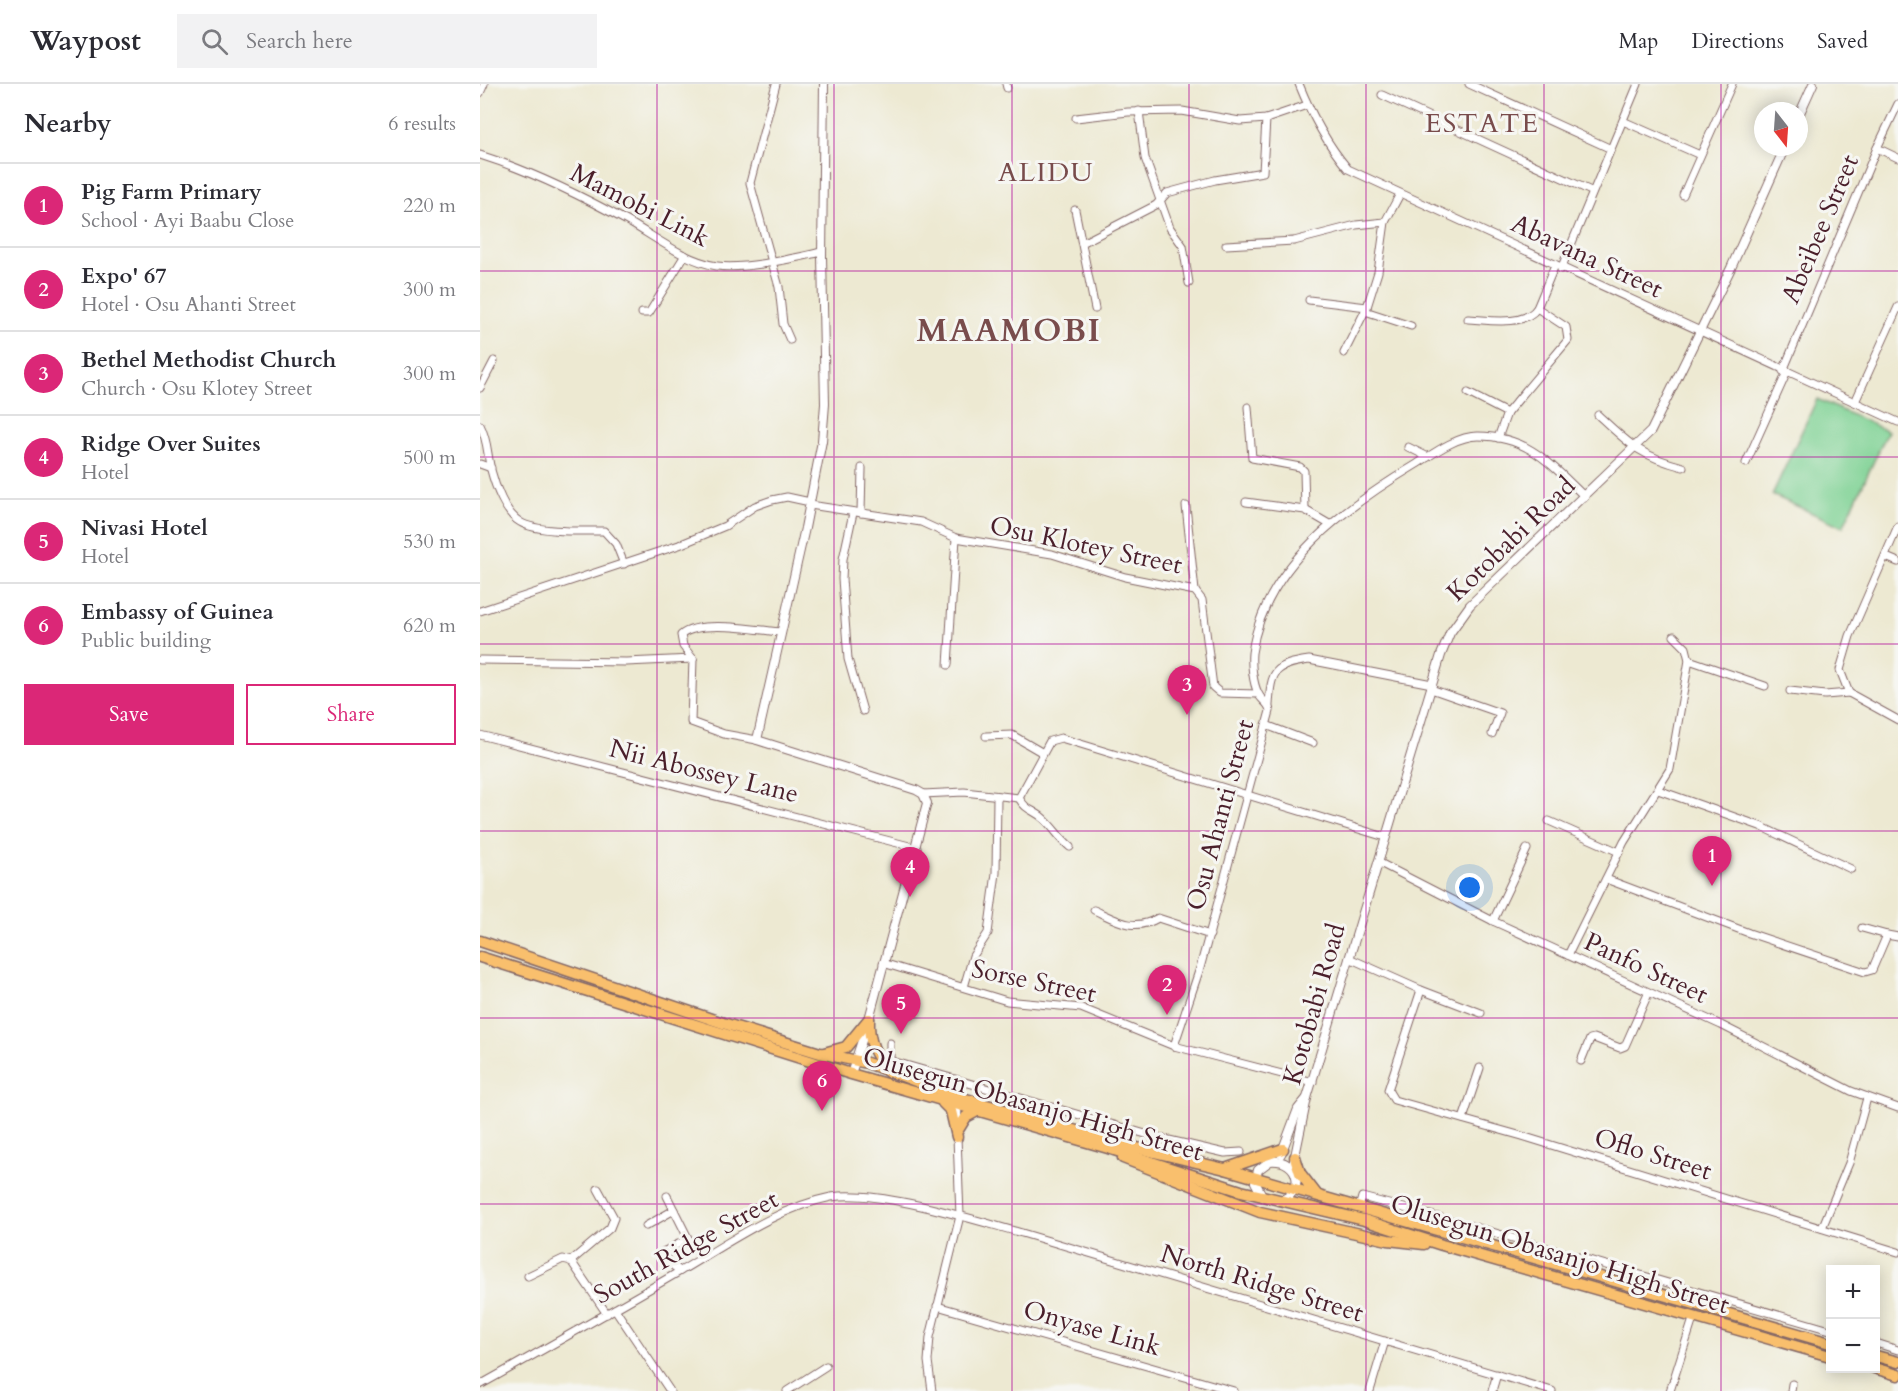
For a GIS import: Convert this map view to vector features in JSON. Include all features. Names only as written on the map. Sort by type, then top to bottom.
[{"type":"main road","name":"Olusegun Obasanjo High Street","points":[[480,941],[820,1053],[888,1072],[959,1101],[977,1111],[1108,1148],[1269,1199],[1354,1217],[1442,1245],[1826,1355]]},
{"type":"main road","name":"Olusegun Obasanjo High Street","points":[[480,957],[851,1074],[935,1098],[959,1101],[1225,1169],[1826,1342]]},
{"type":"main road","points":[[820,1053],[846,1047],[869,1019]]},
{"type":"main road","points":[[869,1019],[868,1034],[873,1050],[888,1072]]},
{"type":"main road","points":[[935,1098],[951,1111],[957,1133]]},
{"type":"main road","points":[[957,1133],[966,1117],[977,1111]]},
{"type":"main road","points":[[1108,1148],[1125,1160],[1260,1212],[1388,1240],[1442,1245]]},
{"type":"main road","points":[[1225,1169],[1283,1149]]},
{"type":"main road","points":[[1295,1158],[1300,1173],[1317,1196]]},
{"type":"main road","points":[[1880,1357],[1898,1362]]},
{"type":"main road","points":[[1880,1370],[1898,1375]]},
{"type":"street","points":[[480,93],[484,84]]},
{"type":"street","points":[[776,84],[750,183],[779,287],[783,324],[790,340]]},
{"type":"street","points":[[757,741],[810,504],[825,404],[822,252],[824,84]]},
{"type":"street","name":"Abavana Street","points":[[1299,84],[1307,105],[1348,169],[1898,422]]},
{"type":"street","points":[[1469,84],[1609,148]]},
{"type":"street","points":[[1468,319],[1498,321],[1525,318],[1537,308],[1558,267],[1638,84]]},
{"type":"street","points":[[1683,195],[1732,84]]},
{"type":"street","points":[[1805,102],[1813,84]]},
{"type":"street","points":[[1382,95],[1591,191]]},
{"type":"street","name":"Abeibee Street","points":[[1746,463],[1877,148],[1898,104]]},
{"type":"street","points":[[1076,118],[1138,111],[1182,111],[1240,121],[1266,119],[1307,105]]},
{"type":"street","points":[[1138,111],[1143,148],[1159,203],[1170,228],[1183,246],[1189,283]]},
{"type":"street","points":[[1082,243],[1159,203],[1167,194],[1201,184],[1263,172],[1266,119]]},
{"type":"street","points":[[1623,121],[1700,156]]},
{"type":"street","points":[[1877,148],[1898,158]]},
{"type":"street","name":"Mamobi Link","points":[[480,155],[544,180],[685,255],[717,266],[771,261],[822,252]]},
{"type":"street","name":"Kotobabi Road","points":[[1294,1170],[1307,1098],[1440,655],[1459,618],[1653,428],[1781,156]]},
{"type":"street","points":[[1344,353],[1359,318],[1366,309],[1378,272],[1385,222],[1400,194]]},
{"type":"street","points":[[1075,210],[1095,309]]},
{"type":"street","points":[[1226,244],[1294,242],[1356,225],[1385,222]]},
{"type":"street","points":[[642,313],[649,313],[685,255]]},
{"type":"street","points":[[1310,300],[1366,309],[1411,326]]},
{"type":"street","points":[[1855,402],[1898,307]]},
{"type":"street","points":[[1498,438],[1507,413],[1568,340],[1566,327],[1537,308]]},
{"type":"street","points":[[480,388],[494,361]]},
{"type":"street","points":[[1468,393],[1507,413]]},
{"type":"street","points":[[1248,407],[1252,458],[1300,467],[1304,471],[1305,510]]},
{"type":"street","points":[[1598,415],[1634,449],[1649,458],[1683,467]]},
{"type":"street","points":[[480,425],[488,446],[490,468],[506,505],[520,522],[533,527],[604,531],[616,544],[624,564]]},
{"type":"street","name":"Osu Ahanti Street","points":[[1174,1046],[1210,935],[1266,725],[1269,705],[1258,694],[1252,651],[1266,608],[1287,573],[1329,524],[1377,488],[1428,457],[1471,437],[1498,438],[1535,451],[1585,497]]},
{"type":"street","points":[[1408,447],[1428,457]]},
{"type":"street","points":[[480,464],[490,468]]},
{"type":"street","points":[[862,468],[857,513],[843,560],[842,579],[848,659],[858,685],[862,711]]},
{"type":"street","name":"Osu Klotey Street","points":[[480,611],[624,564],[725,526],[755,506],[787,497],[857,513],[921,522],[956,538],[1052,554],[1125,577],[1196,591],[1202,600],[1213,687],[1220,693],[1258,694]]},
{"type":"street","points":[[1246,502],[1305,510],[1329,524]]},
{"type":"street","points":[[1185,506],[1196,591]]},
{"type":"street","points":[[1898,526],[1841,659],[1841,679],[1849,693],[1898,720]]},
{"type":"street","points":[[948,665],[956,538]]},
{"type":"street","points":[[1886,557],[1898,562]]},
{"type":"street","points":[[781,632],[725,627],[687,630],[681,634],[680,640],[693,659],[691,722],[923,794],[940,791],[1019,798]]},
{"type":"street","points":[[1568,955],[1619,852],[1658,790],[1673,757],[1689,660],[1686,648],[1674,636]]},
{"type":"street","points":[[480,660],[626,662],[693,659]]},
{"type":"street","points":[[1269,705],[1271,680],[1277,669],[1289,663],[1309,660],[1432,686],[1500,713],[1492,734]]},
{"type":"street","points":[[1689,660],[1765,686]]},
{"type":"street","points":[[1790,691],[1826,695],[1849,693]]},
{"type":"street","points":[[1266,725],[1313,743]]},
{"type":"street","name":"Nii Abossey Lane","points":[[480,735],[917,848]]},
{"type":"street","points":[[986,736],[1012,735],[1043,753]]},
{"type":"street","points":[[1019,798],[1050,741],[1061,738],[1385,837]]},
{"type":"street","points":[[1658,790],[1760,826],[1851,869]]},
{"type":"street","points":[[851,1074],[869,1019],[917,848],[927,803],[923,794]]},
{"type":"street","points":[[964,987],[974,956],[988,933],[996,873],[997,797]]},
{"type":"street","points":[[1019,798],[1025,808],[1045,819],[1054,833],[1070,847]]},
{"type":"street","points":[[1550,821],[1619,852]]},
{"type":"street","points":[[1493,921],[1527,849]]},
{"type":"street","name":"Panfo Street","points":[[1378,862],[1493,921],[1648,994],[1721,1025],[1867,1098],[1898,1108]]},
{"type":"street","points":[[1606,879],[1749,933],[1865,972],[1872,970],[1887,935]]},
{"type":"street","points":[[1094,910],[1129,926],[1147,925],[1158,918],[1210,935]]},
{"type":"street","points":[[1862,928],[1898,937]]},
{"type":"street","points":[[1349,957],[1421,990],[1481,1013]]},
{"type":"street","name":"Sorse Street","points":[[883,963],[1007,1001],[1081,1008],[1174,1046],[1312,1082]]},
{"type":"street","name":"Oflo Street","points":[[1421,990],[1389,1090],[1394,1100],[1898,1252]]},
{"type":"street","points":[[1581,1061],[1590,1039],[1594,1038],[1620,1048],[1625,1046],[1648,994]]},
{"type":"street","points":[[890,1043],[892,1061],[1134,1131],[1225,1153],[1241,1152]]},
{"type":"street","points":[[1463,1119],[1480,1068]]},
{"type":"street","points":[[1278,1160],[1298,1109],[1307,1098]]},
{"type":"street","points":[[1822,1228],[1849,1162],[1867,1098]]},
{"type":"street","points":[[932,1391],[928,1361],[930,1337],[960,1216],[957,1133],[959,1101]]},
{"type":"street","points":[[1130,1146],[1134,1131]]},
{"type":"street","points":[[1278,1160],[1290,1165],[1294,1170],[1295,1189],[1287,1198],[1269,1199],[1256,1188],[1256,1178],[1263,1164],[1278,1160]]},
{"type":"street","points":[[571,1261],[613,1224],[614,1218],[598,1189]]},
{"type":"street","points":[[667,1196],[693,1248],[705,1256]]},
{"type":"street","name":"South Ridge Street","points":[[480,1385],[769,1221],[832,1197],[855,1196],[886,1200],[960,1216]]},
{"type":"street","name":"Olusegun Obasanjo High Street","points":[[1359,1208],[1362,1197],[1461,1222],[1826,1329]]},
{"type":"street","points":[[646,1226],[674,1210]]},
{"type":"street","name":"North Ridge Street","points":[[960,1216],[1552,1391]]},
{"type":"street","points":[[681,1271],[668,1262],[663,1252],[688,1239]]},
{"type":"street","points":[[528,1276],[563,1259],[571,1261],[607,1314]]},
{"type":"street","name":"Onyase Link","points":[[937,1306],[1234,1391]]},
{"type":"street","points":[[615,1309],[670,1391]]},
{"type":"street","points":[[1670,1391],[1693,1318]]},
{"type":"street","points":[[1370,1391],[1385,1341]]},
{"type":"street","points":[[1880,1345],[1898,1350]]},
{"type":"street","points":[[788,1391],[826,1366]]},
{"type":"street","points":[[1492,1391],[1497,1374]]},
{"type":"green space","points":[[1817,399],[1888,431],[1843,527],[1772,495]]},
{"type":"place","name":"Bethel Methodist Church","points":[[1187,715]]},
{"type":"place","name":"Pig Farm Primary","points":[[1712,886]]},
{"type":"place","name":"Ridge Over Suites","points":[[910,897]]},
{"type":"place","name":"Expo' 67","points":[[1167,1015]]},
{"type":"place","name":"Nivasi Hotel","points":[[901,1034]]},
{"type":"place","name":"Embassy of Guinea","points":[[822,1111]]},
{"type":"district","name":"ESTATE","points":[[1482,123]]},
{"type":"district","name":"ALIDU","points":[[1046,172]]},
{"type":"district","name":"MAAMOBI","points":[[1009,331]]}]
